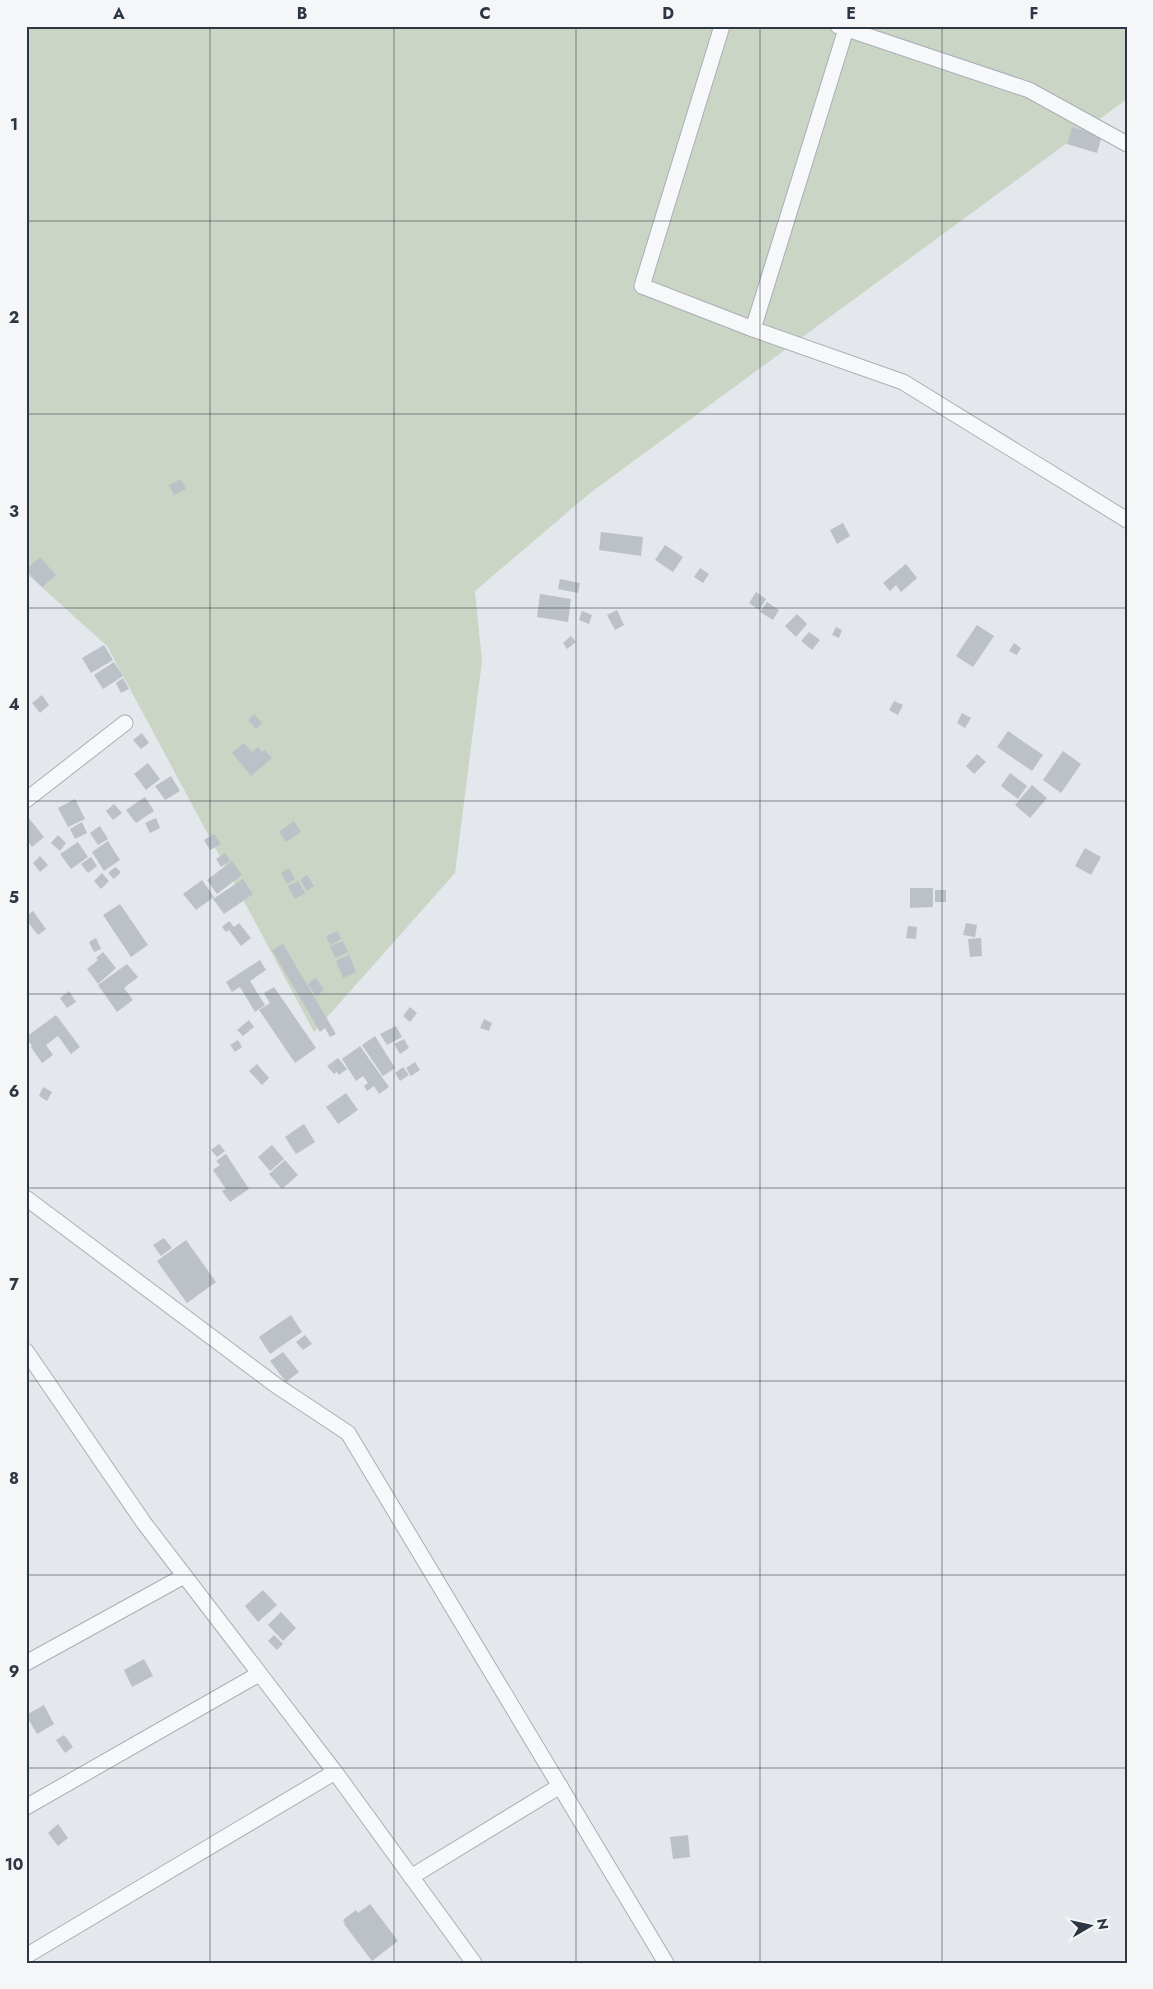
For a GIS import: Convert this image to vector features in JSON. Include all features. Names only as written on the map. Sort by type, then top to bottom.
[{"type":"street","points":[[722,26],[642,286],[752,329],[903,382],[1127,520]]},
{"type":"street","points":[[752,329],[844,27],[1029,90],[1127,144]]},
{"type":"street","points":[[26,800],[126,723]]},
{"type":"street","points":[[26,1198],[277,1386],[348,1433],[666,1963]]},
{"type":"street","points":[[26,1351],[144,1523],[335,1772],[474,1963]]},
{"type":"street","points":[[26,1663],[184,1576]]},
{"type":"street","points":[[26,1808],[259,1674]]},
{"type":"street","points":[[26,1956],[335,1772]]},
{"type":"street","points":[[411,1877],[560,1786]]},
{"type":"green space","points":[[26,26],[1127,26],[1127,99],[590,493],[475,591],[482,661],[455,873],[314,1032],[107,646],[26,573]]},
{"type":"building","points":[[1072,127],[1102,136],[1097,153],[1067,144]]},
{"type":"building","points":[[181,479],[186,489],[174,495],[169,485]]},
{"type":"building","points":[[843,523],[850,536],[837,544],[830,530]]},
{"type":"building","points":[[601,532],[643,537],[641,556],[599,550]]},
{"type":"building","points":[[665,545],[683,557],[673,572],[655,560]]},
{"type":"building","points":[[40,557],[56,575],[42,587],[26,570]]},
{"type":"building","points":[[906,564],[917,578],[901,592],[896,585],[890,591],[883,583]]},
{"type":"building","points":[[700,568],[709,574],[703,583],[694,577]]},
{"type":"building","points":[[560,579],[580,583],[578,593],[558,589]]},
{"type":"building","points":[[756,592],[766,599],[759,610],[749,603]]},
{"type":"building","points":[[540,594],[571,599],[568,622],[537,617]]},
{"type":"building","points":[[767,602],[779,610],[773,620],[760,612]]},
{"type":"building","points":[[617,610],[624,625],[615,630],[607,615]]},
{"type":"building","points":[[582,611],[592,615],[589,624],[579,620]]},
{"type":"building","points":[[797,614],[807,624],[796,637],[785,626]]},
{"type":"building","points":[[977,625],[994,636],[973,667],[956,656]]},
{"type":"building","points":[[836,627],[842,630],[839,638],[832,635]]},
{"type":"building","points":[[809,632],[820,640],[812,650],[801,641]]},
{"type":"building","points":[[571,636],[576,642],[567,649],[563,643]]},
{"type":"building","points":[[1014,643],[1021,648],[1017,655],[1009,651]]},
{"type":"building","points":[[104,645],[113,660],[91,673],[82,658]]},
{"type":"building","points":[[114,662],[123,676],[103,689],[94,675]]},
{"type":"building","points":[[123,678],[129,689],[121,693],[116,683]]},
{"type":"building","points":[[42,695],[49,705],[40,713],[32,703]]},
{"type":"building","points":[[894,701],[903,705],[898,715],[889,710]]},
{"type":"building","points":[[962,713],[971,718],[965,728],[957,723]]},
{"type":"building","points":[[254,714],[262,723],[256,729],[248,720]]},
{"type":"building","points":[[1008,731],[1043,755],[1032,771],[997,747]]},
{"type":"building","points":[[142,733],[149,743],[141,749],[133,740]]},
{"type":"building","points":[[244,743],[252,752],[258,747],[262,752],[265,750],[272,758],[251,776],[232,753]]},
{"type":"building","points":[[1063,751],[1081,764],[1061,793],[1043,780]]},
{"type":"building","points":[[977,754],[986,762],[974,774],[966,766]]},
{"type":"building","points":[[148,763],[160,779],[146,790],[134,774]]},
{"type":"building","points":[[1010,773],[1027,786],[1018,799],[1001,786]]},
{"type":"building","points":[[171,776],[180,791],[165,800],[155,786]]},
{"type":"building","points":[[1032,785],[1047,798],[1030,818],[1015,805]]},
{"type":"building","points":[[145,797],[154,811],[136,823],[126,810]]},
{"type":"building","points":[[75,799],[85,819],[68,827],[58,808]]},
{"type":"building","points":[[114,804],[122,813],[113,820],[106,811]]},
{"type":"building","points":[[28,817],[44,837],[32,847],[26,839],[26,818]]},
{"type":"building","points":[[156,818],[160,828],[150,833],[145,823]]},
{"type":"building","points":[[294,821],[301,832],[286,842],[279,832]]},
{"type":"building","points":[[82,822],[87,833],[75,839],[70,829]]},
{"type":"building","points":[[100,826],[108,839],[98,845],[90,833]]},
{"type":"building","points":[[214,834],[221,844],[210,850],[204,840]]},
{"type":"building","points":[[58,835],[66,843],[60,851],[51,843]]},
{"type":"building","points":[[108,841],[120,860],[104,871],[92,852]]},
{"type":"building","points":[[78,842],[88,857],[71,869],[60,854]]},
{"type":"building","points":[[1085,848],[1101,857],[1091,875],[1075,866]]},
{"type":"building","points":[[225,853],[230,861],[221,867],[216,859]]},
{"type":"building","points":[[40,856],[48,865],[40,872],[33,863]]},
{"type":"building","points":[[91,857],[97,866],[88,873],[81,864]]},
{"type":"building","points":[[232,861],[242,875],[217,894],[207,880]]},
{"type":"building","points":[[115,867],[121,872],[114,879],[108,873]]},
{"type":"building","points":[[289,868],[295,879],[287,884],[281,873]]},
{"type":"building","points":[[102,873],[109,881],[101,889],[94,881]]},
{"type":"building","points":[[307,875],[314,886],[307,891],[300,880]]},
{"type":"building","points":[[243,879],[253,894],[224,914],[213,899]]},
{"type":"building","points":[[202,880],[214,897],[196,910],[183,894]]},
{"type":"building","points":[[298,881],[305,893],[295,899],[288,886]]},
{"type":"building","points":[[910,888],[933,888],[933,907],[910,908]]},
{"type":"building","points":[[935,890],[946,890],[946,902],[935,902]]},
{"type":"building","points":[[120,904],[148,945],[131,957],[103,915]]},
{"type":"building","points":[[33,911],[46,929],[38,935],[26,920],[26,916]]},
{"type":"building","points":[[229,921],[234,927],[239,923],[251,938],[241,946],[229,930],[226,932],[222,927]]},
{"type":"building","points":[[966,923],[977,925],[975,937],[963,935]]},
{"type":"building","points":[[908,926],[917,927],[916,939],[906,938]]},
{"type":"building","points":[[338,931],[341,939],[330,945],[326,936]]},
{"type":"building","points":[[96,938],[101,949],[94,952],[89,942]]},
{"type":"building","points":[[981,938],[982,956],[970,957],[968,939]]},
{"type":"building","points":[[343,941],[348,952],[335,958],[330,946]]},
{"type":"building","points":[[283,944],[336,1034],[330,1037],[325,1028],[320,1032],[272,950]]},
{"type":"building","points":[[103,952],[116,968],[98,984],[87,969],[98,960],[96,958]]},
{"type":"building","points":[[349,955],[356,972],[343,978],[336,961]]},
{"type":"building","points":[[260,960],[266,970],[250,981],[265,1005],[255,1012],[240,987],[232,992],[226,982]]},
{"type":"building","points":[[127,964],[138,977],[124,988],[133,1000],[117,1012],[98,985]]},
{"type":"building","points":[[316,978],[324,990],[316,996],[308,984]]},
{"type":"building","points":[[274,987],[316,1048],[295,1063],[259,1010],[270,1003],[264,993]]},
{"type":"building","points":[[69,991],[76,1002],[67,1008],[60,998]]},
{"type":"building","points":[[410,1007],[417,1013],[410,1022],[403,1016]]},
{"type":"building","points":[[56,1015],[80,1047],[71,1054],[58,1036],[46,1045],[53,1055],[42,1063],[26,1037]]},
{"type":"building","points":[[484,1019],[492,1023],[489,1031],[480,1028]]},
{"type":"building","points":[[249,1020],[254,1027],[243,1036],[237,1030]]},
{"type":"building","points":[[396,1026],[402,1037],[387,1045],[380,1034]]},
{"type":"building","points":[[375,1036],[395,1068],[383,1076],[362,1045]]},
{"type":"building","points":[[404,1039],[409,1048],[400,1054],[394,1044]]},
{"type":"building","points":[[238,1040],[242,1047],[235,1052],[230,1045]]},
{"type":"building","points":[[360,1046],[389,1087],[379,1094],[374,1086],[367,1091],[364,1086],[368,1083],[363,1076],[356,1081],[342,1059]]},
{"type":"building","points":[[338,1058],[347,1069],[339,1075],[337,1072],[334,1074],[327,1066]]},
{"type":"building","points":[[415,1062],[420,1070],[411,1076],[406,1068]]},
{"type":"building","points":[[257,1064],[269,1078],[262,1085],[249,1071]]},
{"type":"building","points":[[403,1067],[409,1075],[400,1081],[395,1073]]},
{"type":"building","points":[[43,1087],[52,1092],[47,1101],[39,1096]]},
{"type":"building","points":[[346,1093],[358,1110],[338,1124],[326,1107]]},
{"type":"building","points":[[304,1124],[315,1142],[296,1154],[285,1137]]},
{"type":"building","points":[[219,1144],[225,1151],[217,1157],[211,1150]]},
{"type":"building","points":[[272,1145],[284,1159],[270,1171],[258,1157]]},
{"type":"building","points":[[226,1154],[249,1189],[230,1202],[222,1191],[226,1189],[213,1170],[220,1165],[216,1161]]},
{"type":"building","points":[[285,1160],[298,1175],[282,1189],[269,1174]]},
{"type":"building","points":[[164,1238],[172,1248],[161,1256],[153,1245]]},
{"type":"building","points":[[186,1240],[216,1282],[187,1303],[157,1261]]},
{"type":"building","points":[[291,1315],[302,1332],[270,1354],[259,1337]]},
{"type":"building","points":[[305,1335],[312,1344],[303,1350],[296,1342]]},
{"type":"building","points":[[283,1352],[299,1372],[286,1382],[270,1361]]},
{"type":"building","points":[[263,1590],[277,1605],[258,1622],[245,1606]]},
{"type":"building","points":[[281,1612],[296,1628],[283,1641],[268,1625]]},
{"type":"building","points":[[274,1635],[283,1644],[277,1650],[268,1641]]},
{"type":"building","points":[[144,1659],[153,1676],[132,1687],[124,1670]]},
{"type":"building","points":[[44,1705],[54,1724],[37,1734],[26,1715]]},
{"type":"building","points":[[64,1735],[73,1747],[65,1753],[56,1740]]},
{"type":"building","points":[[58,1824],[68,1838],[58,1846],[48,1833]]},
{"type":"building","points":[[688,1835],[690,1857],[673,1859],[670,1837]]},
{"type":"building","points":[[370,1904],[398,1941],[372,1961],[343,1920],[356,1910],[358,1913]]}]
